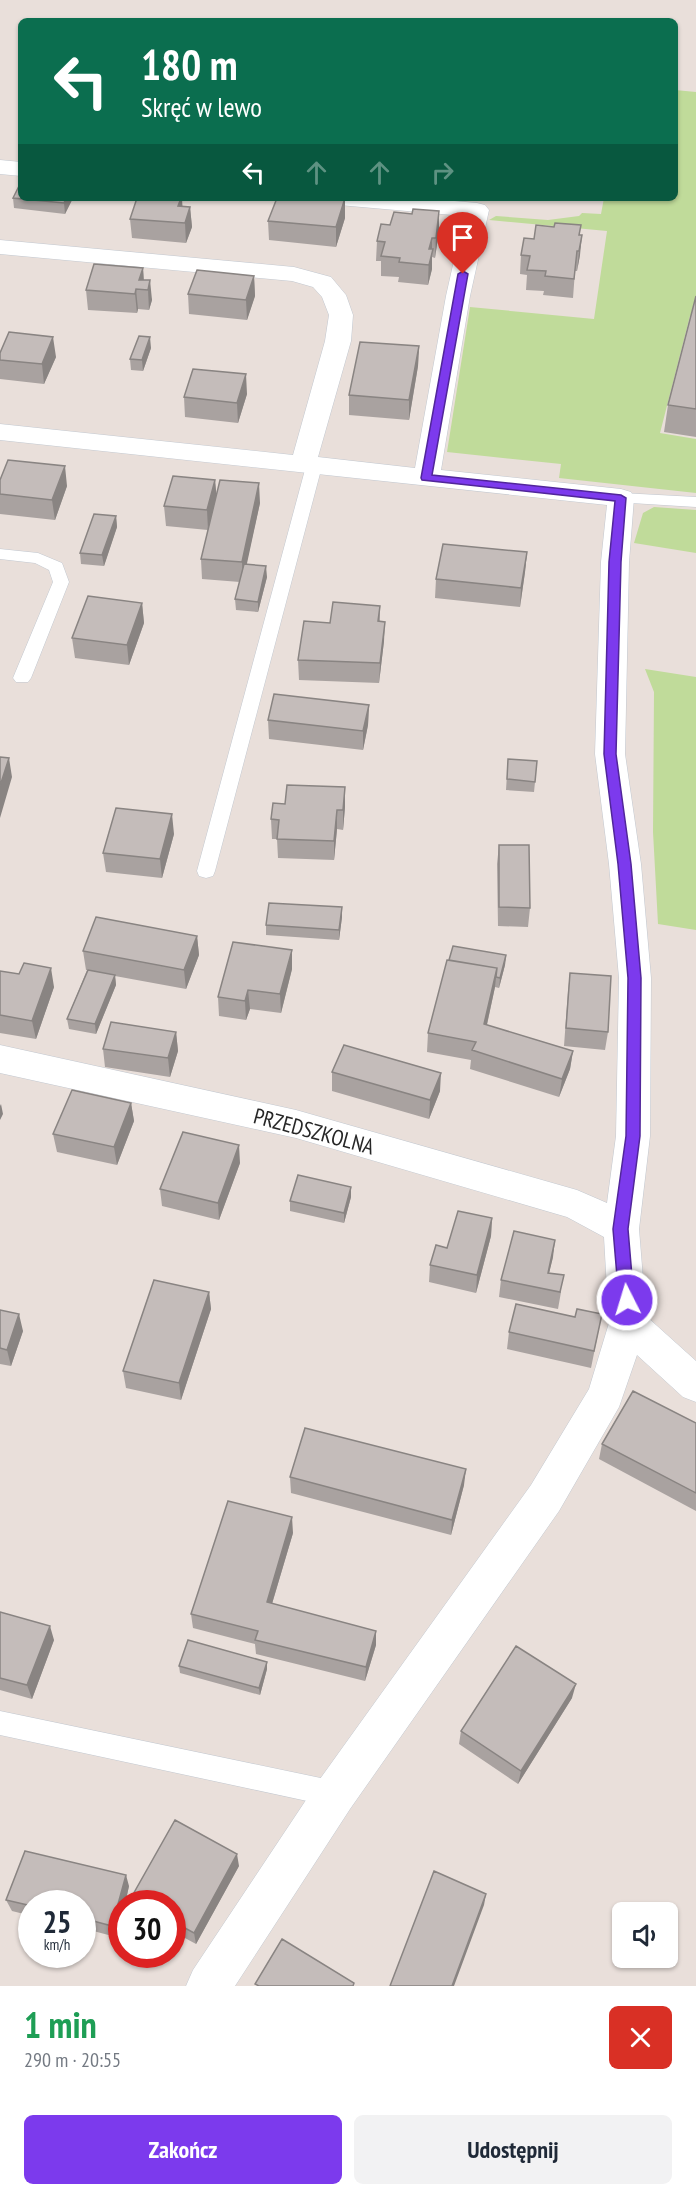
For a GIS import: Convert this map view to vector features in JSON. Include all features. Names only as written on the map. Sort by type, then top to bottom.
[{"type":"street","points":[[0,167],[18,169]]},
{"type":"street","points":[[374,201],[477,210],[458,296],[426,478]]},
{"type":"street","points":[[0,247],[294,274],[322,282],[334,295],[340,315],[340,324],[338,341],[308,465]]},
{"type":"street","points":[[0,432],[621,498],[614,573],[610,754],[625,864],[635,978],[633,1136],[621,1229],[628,1323],[606,1395],[545,1498],[335,1794],[209,1986]]},
{"type":"street","name":"PRZEDSZKOLNA","points":[[0,1059],[296,1124],[577,1205],[621,1229]]},
{"type":"street","points":[[628,1323],[696,1385]]},
{"type":"lane","points":[[206,871],[308,465]]},
{"type":"lane","points":[[621,498],[696,502]]},
{"type":"lane","points":[[0,554],[38,558],[56,567],[61,582],[22,678]]},
{"type":"lane","points":[[0,1724],[335,1794]]},
{"type":"green space","points":[[678,90],[696,92],[696,317],[690,316],[660,433],[696,439],[696,493],[559,478],[561,464],[447,452],[470,307],[594,319],[607,231],[489,220],[496,216],[548,220],[579,216],[582,213],[601,214],[603,201],[678,201]]},
{"type":"green space","points":[[654,507],[696,510],[696,553],[634,543],[643,513]]},
{"type":"green space","points":[[645,669],[696,677],[696,930],[658,924],[653,832],[654,692]]},
{"type":"building","points":[[18,188],[18,198],[13,198]]},
{"type":"building","points":[[136,201],[180,201],[178,206],[190,207],[185,223],[130,219]]},
{"type":"building","points":[[276,201],[344,201],[336,227],[268,221]]},
{"type":"building","points":[[413,209],[439,211],[436,238],[432,238],[429,249],[433,249],[429,265],[399,262],[400,258],[381,256],[385,242],[377,241],[381,224],[390,225],[394,212],[412,214]]},
{"type":"building","points":[[555,223],[581,225],[579,235],[582,235],[579,251],[577,251],[574,279],[545,276],[546,271],[527,270],[530,256],[521,255],[524,238],[534,239],[536,225],[554,227]]},
{"type":"building","points":[[94,264],[143,268],[139,280],[150,280],[148,290],[136,289],[135,294],[86,290]]},
{"type":"building","points":[[197,270],[254,276],[246,300],[188,294]]},
{"type":"building","points":[[696,296],[696,409],[668,405]]},
{"type":"building","points":[[9,332],[53,337],[42,364],[0,360],[0,353]]},
{"type":"building","points":[[139,336],[150,337],[142,360],[130,359]]},
{"type":"building","points":[[360,342],[419,346],[409,400],[349,395]]},
{"type":"building","points":[[193,369],[246,374],[237,403],[184,397]]},
{"type":"building","points":[[8,460],[65,466],[52,500],[0,494],[0,480]]},
{"type":"building","points":[[173,476],[215,480],[207,510],[164,506]]},
{"type":"building","points":[[220,480],[259,483],[242,562],[201,559]]},
{"type":"building","points":[[94,514],[116,516],[102,555],[80,553]]},
{"type":"building","points":[[443,544],[527,552],[521,588],[436,579]]},
{"type":"building","points":[[244,564],[266,566],[258,602],[235,599]]},
{"type":"building","points":[[88,596],[142,603],[127,645],[72,638]]},
{"type":"building","points":[[333,602],[380,606],[378,621],[385,622],[380,663],[298,660],[304,621],[330,623]]},
{"type":"building","points":[[274,694],[369,705],[363,731],[268,720]]},
{"type":"building","points":[[0,757],[9,758],[0,786]]},
{"type":"building","points":[[508,759],[537,761],[535,782],[507,779]]},
{"type":"building","points":[[287,785],[345,787],[343,810],[337,810],[334,841],[277,839],[279,820],[271,819],[273,803],[285,804]]},
{"type":"building","points":[[116,808],[172,814],[160,859],[103,853]]},
{"type":"building","points":[[499,845],[529,845],[530,908],[499,907]]},
{"type":"building","points":[[269,903],[342,907],[339,930],[266,925]]},
{"type":"building","points":[[96,917],[197,936],[184,970],[83,951]]},
{"type":"building","points":[[233,942],[292,950],[280,994],[248,990],[245,1001],[218,997]]},
{"type":"building","points":[[453,946],[506,955],[500,978],[496,977],[497,968],[449,960]]},
{"type":"building","points":[[447,960],[497,968],[484,1024],[573,1051],[562,1079],[472,1050],[476,1042],[428,1033]]},
{"type":"building","points":[[24,963],[51,968],[32,1021],[0,1015],[0,971],[19,974]]},
{"type":"building","points":[[88,970],[115,975],[95,1024],[67,1019]]},
{"type":"building","points":[[570,973],[611,976],[608,1032],[566,1028]]},
{"type":"building","points":[[111,1022],[176,1032],[168,1058],[103,1049]]},
{"type":"building","points":[[344,1045],[441,1073],[430,1100],[332,1072]]},
{"type":"building","points":[[72,1090],[131,1103],[114,1147],[53,1134]]},
{"type":"building","points":[[183,1132],[239,1145],[218,1203],[160,1189]]},
{"type":"building","points":[[298,1175],[351,1187],[344,1213],[290,1201]]},
{"type":"building","points":[[458,1211],[492,1218],[477,1275],[430,1265],[436,1245],[447,1248]]},
{"type":"building","points":[[514,1231],[555,1240],[548,1273],[564,1275],[560,1292],[501,1280]]},
{"type":"building","points":[[154,1280],[209,1292],[179,1383],[123,1371]]},
{"type":"building","points":[[516,1304],[575,1317],[577,1309],[602,1314],[594,1351],[509,1332]]},
{"type":"building","points":[[0,1310],[19,1314],[7,1350],[0,1348]]},
{"type":"building","points":[[633,1391],[696,1423],[696,1493],[602,1444]]},
{"type":"building","points":[[305,1428],[466,1469],[452,1520],[290,1477]]},
{"type":"building","points":[[228,1501],[292,1517],[267,1602],[376,1631],[366,1667],[255,1640],[258,1631],[191,1614]]},
{"type":"building","points":[[0,1612],[50,1626],[27,1685],[0,1678]]},
{"type":"building","points":[[188,1640],[267,1662],[259,1688],[179,1666]]},
{"type":"building","points":[[516,1646],[576,1684],[521,1771],[461,1731]]},
{"type":"building","points":[[175,1820],[237,1854],[194,1933],[186,1929],[186,1890],[136,1890]]},
{"type":"building","points":[[25,1851],[126,1875],[122,1890],[108,1890],[108,1925],[96,1922],[96,1890],[18,1890],[18,1903],[6,1900]]},
{"type":"building","points":[[434,1871],[486,1894],[452,1986],[390,1986]]},
{"type":"building","points":[[282,1939],[354,1983],[353,1986],[259,1986],[255,1984]]},
{"type":"route","points":[[463,274],[426,478],[621,498],[615,562],[610,754],[625,864],[635,978],[633,1136],[621,1229],[627,1300]]}]
